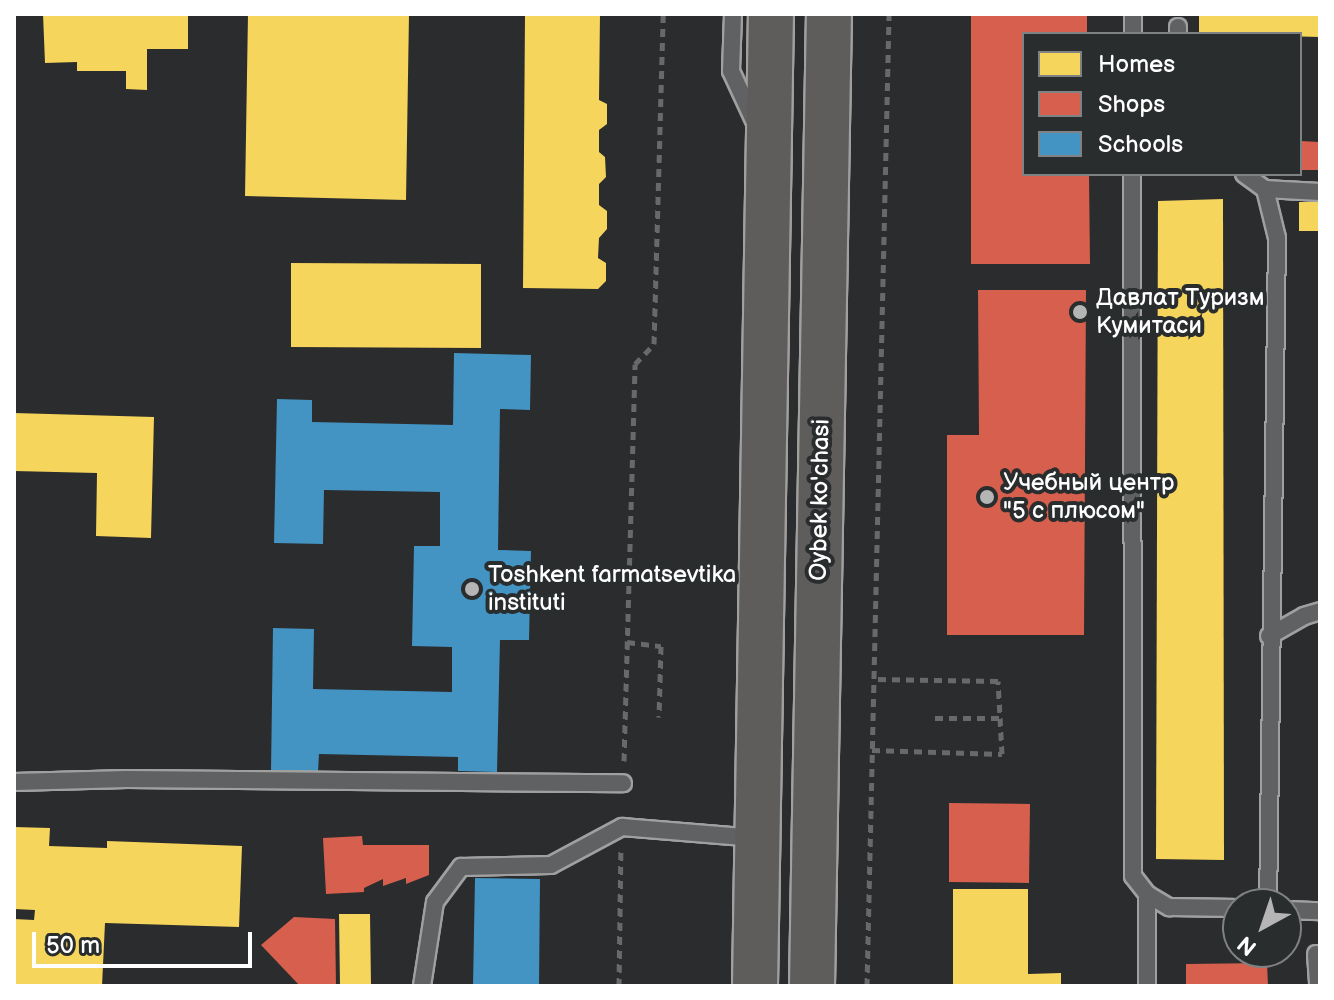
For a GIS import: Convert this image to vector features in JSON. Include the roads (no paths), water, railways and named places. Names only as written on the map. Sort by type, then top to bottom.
[{"type":"main road","points":[[755,986],[771,14]]},
{"type":"main road","name":"Oybek ko'chasi","points":[[812,986],[829,14]]},
{"type":"lane","points":[[733,14],[731,71],[769,153]]},
{"type":"lane","points":[[1132,176],[1133,876],[1147,894],[1169,907],[1222,908]]},
{"type":"lane","points":[[1247,176],[1265,189],[1320,192]]},
{"type":"lane","points":[[1265,189],[1277,238],[1269,636],[1268,888]]},
{"type":"lane","points":[[1269,636],[1304,616],[1320,611]]},
{"type":"lane","points":[[14,782],[127,779],[623,783]]},
{"type":"lane","points":[[422,986],[435,902],[461,867],[551,865],[622,827],[757,838]]},
{"type":"lane","points":[[1147,894],[1147,986]]},
{"type":"lane","points":[[1316,954],[1318,986]]},
{"type":"place","name":"Давлат Туризм Кумитаси","points":[[1080,312]]},
{"type":"place","name":"Учебный центр \"5 с плюсом\"","points":[[987,497]]},
{"type":"place","name":"Toshkent farmatsevtika instituti","points":[[472,589]]}]
